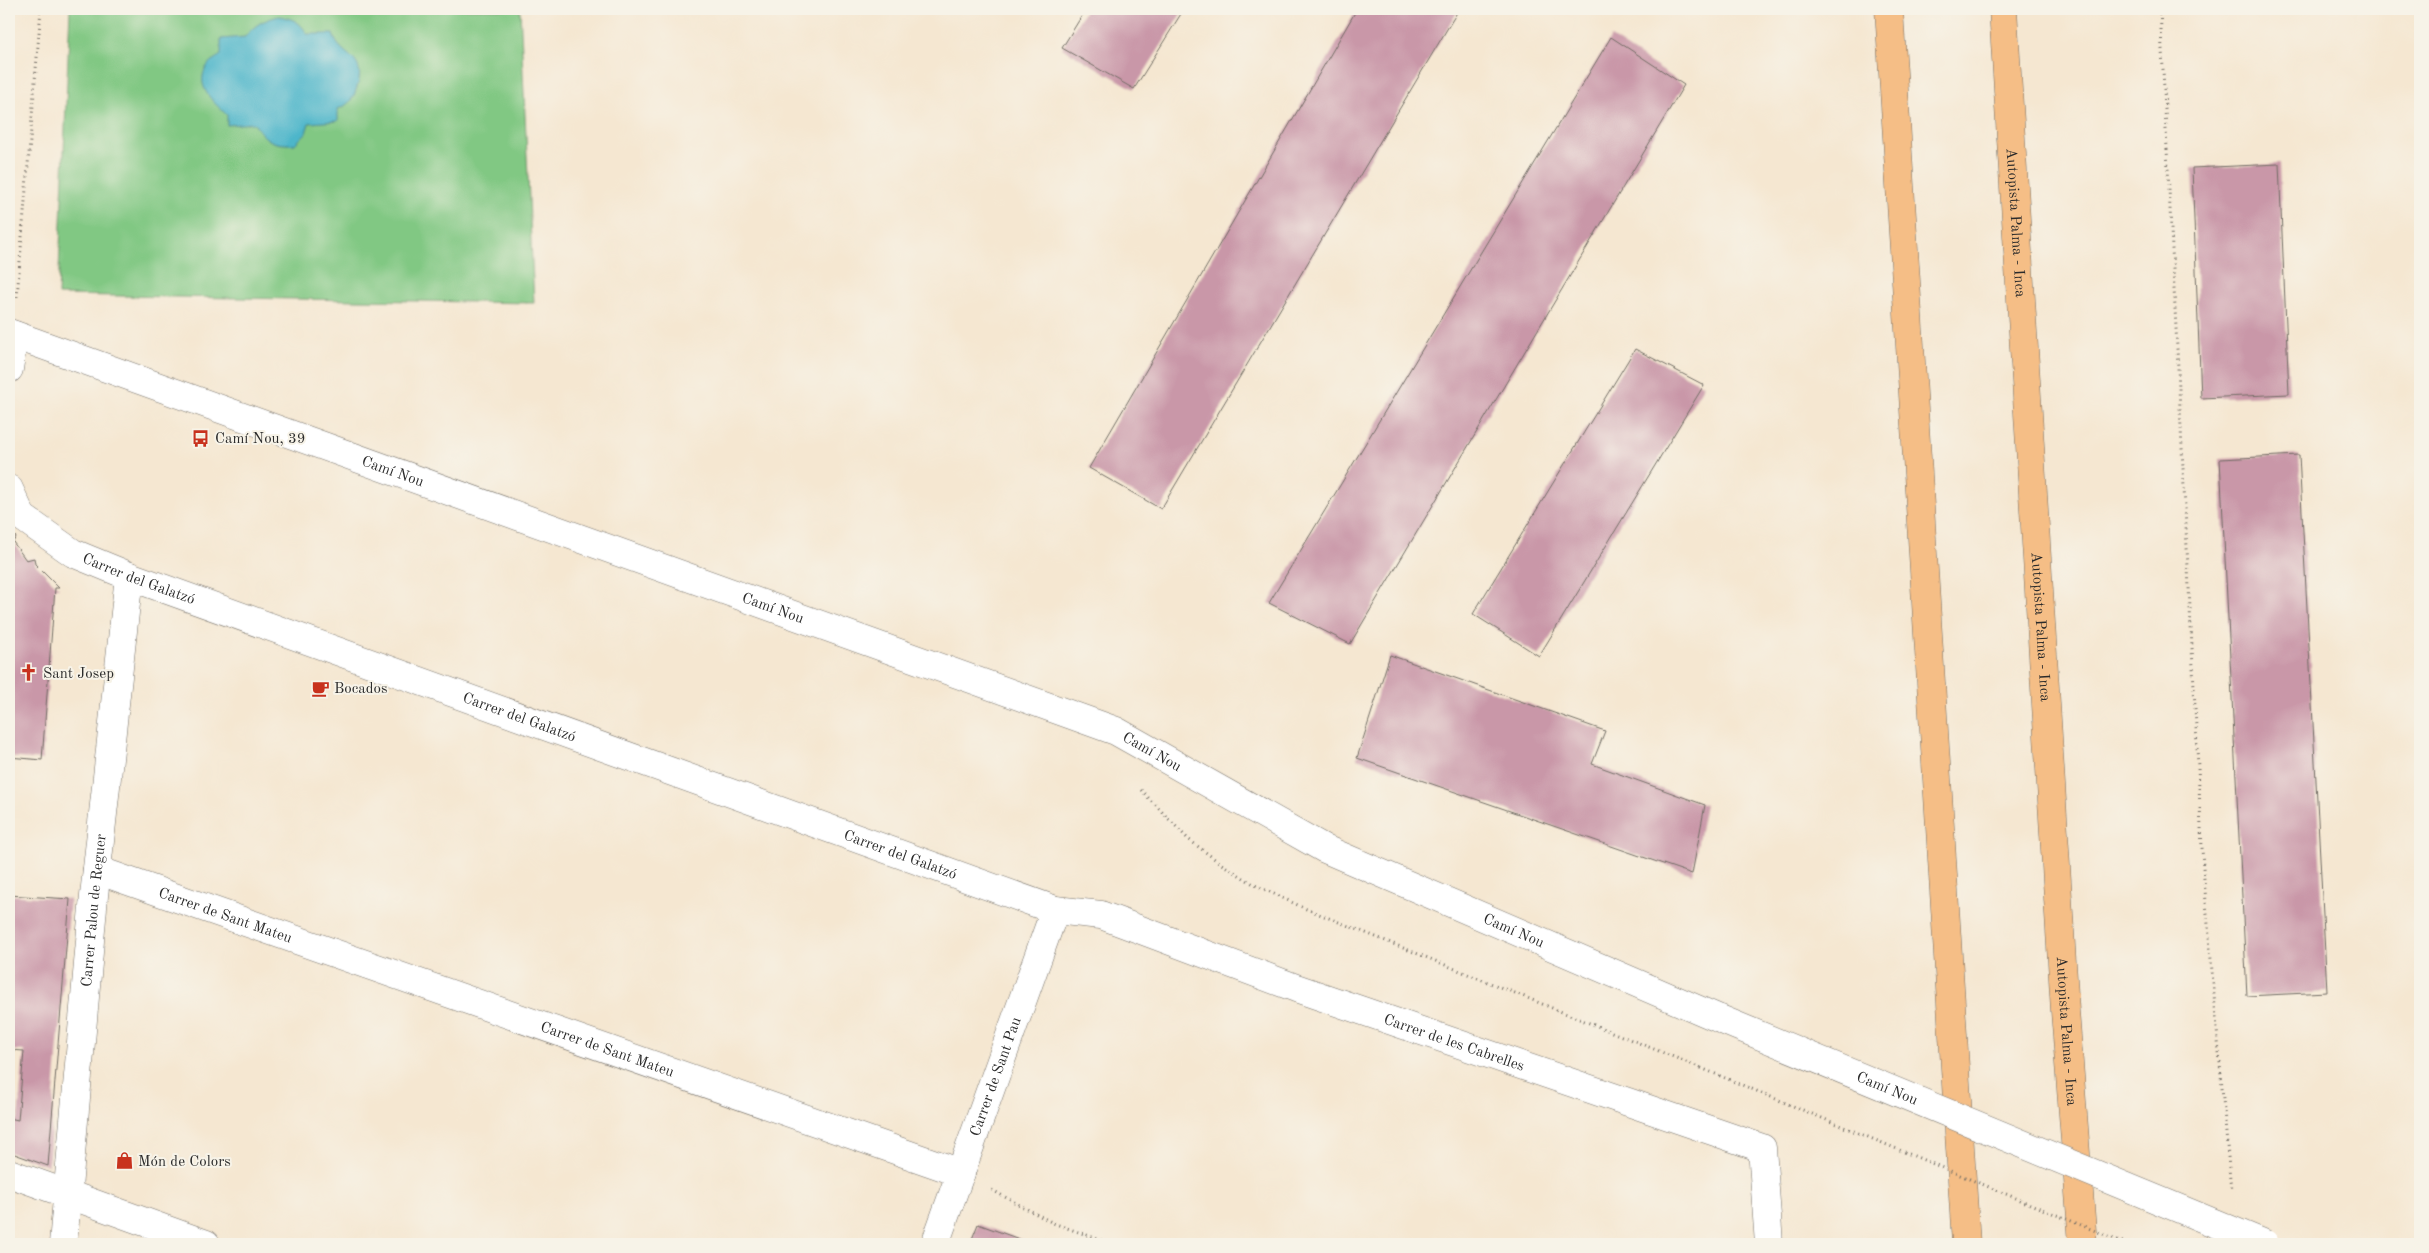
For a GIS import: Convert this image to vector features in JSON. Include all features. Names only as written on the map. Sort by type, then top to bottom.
[{"type":"highway","points":[[1889,9],[1966,1244]]},
{"type":"highway","name":"Autopista Palma - Inca","points":[[2003,9],[2064,1001],[2083,1244]]},
{"type":"street","points":[[9,369],[11,334]]},
{"type":"street","name":"Camí Nou","points":[[11,334],[1116,731],[1325,849],[1720,1019],[2265,1244]]},
{"type":"street","name":"Carrer del Galatzó","points":[[9,489],[22,516],[29,522],[73,553],[129,576],[1056,910]]},
{"type":"street","name":"Carrer Palou de Reguer","points":[[63,1244],[66,1194],[97,870],[129,576]]},
{"type":"street","name":"Carrer de Sant Mateu","points":[[97,870],[961,1173]]},
{"type":"street","name":"Carrer de Sant Pau","points":[[936,1244],[1056,910]]},
{"type":"street","name":"Carrer de les Cabrelles","points":[[1056,910],[1101,915],[1296,988],[1762,1148],[1768,1244]]},
{"type":"street","points":[[9,1173],[206,1244]]},
{"type":"path","points":[[11,334],[41,9]]},
{"type":"path","points":[[2160,9],[2203,867],[2231,1195]]},
{"type":"path","points":[[1139,788],[1188,839],[1255,886],[1304,908],[1701,1068],[2127,1244]]},
{"type":"path","points":[[961,1173],[1053,1223],[1112,1244]]},
{"type":"green space","points":[[70,9],[520,9],[534,303],[58,295]]},
{"type":"water","points":[[279,16],[296,21],[307,34],[333,34],[336,42],[352,58],[359,70],[355,94],[350,102],[338,109],[338,121],[309,123],[306,133],[295,144],[281,144],[270,141],[254,123],[227,125],[227,115],[207,93],[203,79],[204,72],[209,64],[221,55],[221,39],[245,37],[260,23]]},
{"type":"building","points":[[1086,9],[1184,9],[1134,89],[1062,48]]},
{"type":"building","points":[[1357,9],[1459,9],[1161,509],[1089,468]]},
{"type":"building","points":[[1611,37],[1684,85],[1350,644],[1269,603]]},
{"type":"building","points":[[2279,164],[2289,394],[2201,398],[2192,168]]},
{"type":"building","points":[[1635,349],[1704,385],[1539,656],[1473,614]]},
{"type":"building","points":[[2299,455],[2327,992],[2247,996],[2220,459]]},
{"type":"building","name":"Sant Josep","points":[[12,534],[16,537],[13,542],[26,560],[34,558],[35,564],[59,588],[55,588],[42,760],[9,757],[9,539]]},
{"type":"building","points":[[1390,655],[1605,731],[1592,764],[1705,805],[1692,874],[1357,758]]},
{"type":"building","points":[[9,895],[70,899],[48,1166],[9,1152],[9,1118],[18,1120],[24,1051],[10,1050]]},
{"type":"building","points":[[978,1224],[1033,1244],[970,1244]]},
{"type":"place","name":"Camí Nou, 39","points":[[201,438]]},
{"type":"place","name":"Sant Josep","points":[[29,673]]},
{"type":"place","name":"Bocados","points":[[320,688]]},
{"type":"place","name":"Món de Colors","points":[[124,1161]]}]
